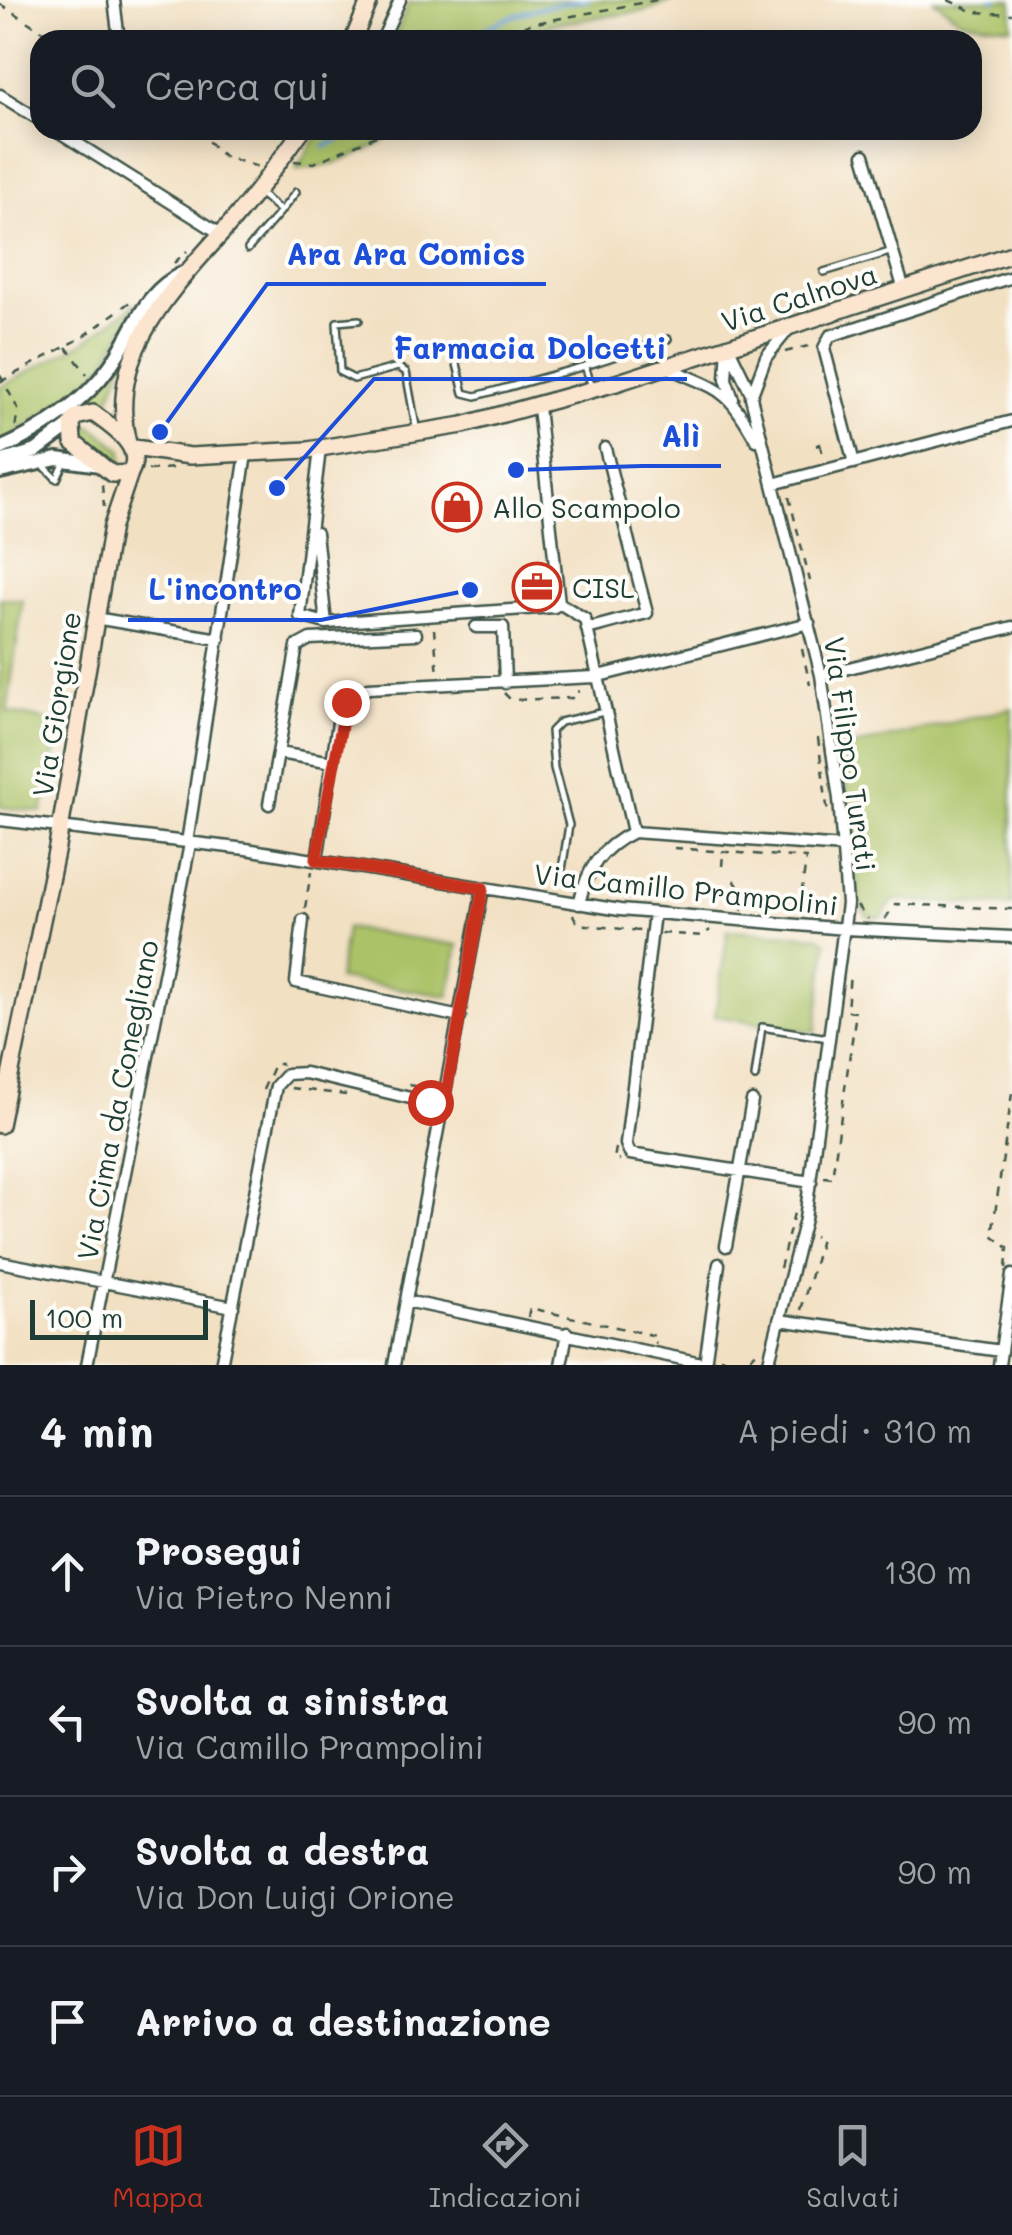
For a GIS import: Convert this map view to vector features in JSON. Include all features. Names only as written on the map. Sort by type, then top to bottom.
[{"type":"main road","points":[[356,30],[370,0]]},
{"type":"main road","points":[[132,471],[116,476],[103,467],[73,442],[72,424],[76,417],[112,404],[127,383],[150,320],[179,268],[257,191],[295,140]]},
{"type":"main road","name":"Via Calnova","points":[[131,446],[190,456],[246,454],[320,449],[418,434],[538,407],[1012,254]]},
{"type":"main road","name":"Via Giorgione","points":[[0,1125],[61,828],[112,526],[132,471],[131,446],[122,411],[127,383]]},
{"type":"main road","points":[[93,413],[131,446]]},
{"type":"main road","name":"Via Calnova","points":[[132,471],[190,456]]},
{"type":"main road","name":"Via Giorgione","points":[[103,467],[112,493],[112,526]]},
{"type":"street","points":[[114,0],[118,30]]},
{"type":"street","points":[[387,30],[400,1]]},
{"type":"street","points":[[0,95],[30,114]]},
{"type":"street","points":[[72,140],[216,230]]},
{"type":"street","name":"Via Calnova","points":[[864,155],[904,290]]},
{"type":"street","points":[[0,450],[62,412],[94,384],[111,365],[146,300],[179,268]]},
{"type":"street","points":[[854,463],[824,348],[830,336],[1012,278]]},
{"type":"street","points":[[751,397],[766,357],[792,326]]},
{"type":"street","name":"Via Filippo Turati","points":[[728,346],[743,370],[761,449]]},
{"type":"street","name":"Via Filippo Turati","points":[[728,346],[726,378],[734,402],[778,482],[821,675],[844,847],[846,929],[811,1182],[768,1365]]},
{"type":"street","name":"Via Filippo Turati","points":[[667,367],[718,387],[734,402]]},
{"type":"street","points":[[538,407],[558,603]]},
{"type":"street","points":[[778,482],[1012,421]]},
{"type":"street","points":[[0,462],[36,452],[72,424]]},
{"type":"street","points":[[586,624],[647,613],[604,448]]},
{"type":"street","points":[[320,449],[300,616],[326,623],[558,603],[586,624],[595,677],[634,832]]},
{"type":"street","name":"Via Cima da Conegliano","points":[[87,1365],[188,844],[246,454]]},
{"type":"street","points":[[0,472],[40,462],[71,460],[103,467]]},
{"type":"street","points":[[314,517],[326,623]]},
{"type":"street","points":[[95,618],[219,639]]},
{"type":"street","points":[[314,864],[340,716],[355,694],[368,688],[595,677],[810,622]]},
{"type":"street","points":[[476,627],[503,627],[505,683]]},
{"type":"street","points":[[821,675],[1012,627]]},
{"type":"street","points":[[269,804],[296,646],[310,640],[416,634]]},
{"type":"street","points":[[278,753],[333,762]]},
{"type":"street","name":"Via Camillo Prampolini","points":[[0,820],[654,913],[846,929],[1012,936]]},
{"type":"street","points":[[580,904],[585,878],[595,861],[607,846],[634,832],[844,847]]},
{"type":"street","points":[[394,1365],[483,888]]},
{"type":"street","points":[[654,913],[626,1144],[630,1154],[811,1182]]},
{"type":"street","points":[[303,920],[296,982],[460,1017]]},
{"type":"street","points":[[222,1365],[276,1086],[288,1074],[305,1073],[444,1106]]},
{"type":"street","points":[[726,1246],[752,1101]]},
{"type":"street","points":[[0,1262],[233,1307]]},
{"type":"street","points":[[406,1300],[708,1361],[720,1264]]},
{"type":"street","points":[[999,1365],[1008,1279]]},
{"type":"street","points":[[779,1320],[1001,1350]]},
{"type":"street","points":[[561,1365],[567,1333]]},
{"type":"lane","points":[[257,191],[281,211]]},
{"type":"lane","points":[[248,249],[296,192]]},
{"type":"lane","points":[[824,272],[892,251]]},
{"type":"lane","points":[[359,320],[338,322],[340,372],[354,379],[386,369],[406,372],[418,434]]},
{"type":"lane","points":[[456,364],[464,393],[476,396],[668,339]]},
{"type":"lane","points":[[585,366],[593,390]]},
{"type":"lane","points":[[40,462],[57,480],[62,466],[71,460]]},
{"type":"lane","points":[[560,876],[569,825],[554,768],[551,731],[560,722],[604,712]]},
{"type":"lane","points":[[755,1077],[762,1027],[831,1038]]},
{"type":"path","points":[[519,30],[541,21],[657,0]]},
{"type":"path","points":[[948,0],[974,12],[1012,14]]},
{"type":"path","points":[[0,4],[40,30]]},
{"type":"path","points":[[206,140],[223,156],[260,168]]},
{"type":"path","points":[[292,161],[314,163],[367,140]]},
{"type":"path","points":[[179,268],[216,230]]},
{"type":"path","points":[[1,382],[66,347],[137,296]]},
{"type":"path","points":[[780,353],[816,344]]},
{"type":"path","points":[[66,347],[94,384]]},
{"type":"path","points":[[778,482],[812,591]]},
{"type":"path","points":[[433,616],[438,677],[449,677]]},
{"type":"path","points":[[797,627],[812,694]]},
{"type":"path","points":[[490,692],[503,692],[511,700],[575,698],[584,689]]},
{"type":"path","points":[[816,725],[830,827]]},
{"type":"path","points":[[722,866],[724,838]]},
{"type":"path","points":[[669,842],[675,849],[806,858],[801,899]]},
{"type":"path","points":[[303,920],[314,864]]},
{"type":"path","points":[[734,880],[744,896],[741,920]]},
{"type":"path","points":[[621,899],[630,900],[634,884]]},
{"type":"path","points":[[734,894],[753,896]]},
{"type":"path","points":[[858,907],[866,919],[885,920],[895,904],[1012,909]]},
{"type":"path","points":[[660,934],[703,936],[714,925]]},
{"type":"path","points":[[820,1192],[822,1176],[832,1178],[856,1012],[847,1011],[851,966]]},
{"type":"path","points":[[261,1099],[274,1064],[291,1064]]},
{"type":"path","points":[[396,1083],[432,1089]]},
{"type":"path","points":[[285,1094],[294,1086],[350,1096]]},
{"type":"path","points":[[1008,1279],[1008,1248],[992,1235],[1012,1093]]},
{"type":"path","points":[[777,1282],[794,1210]]},
{"type":"path","points":[[799,1317],[822,1239],[813,1236],[815,1221]]},
{"type":"path","points":[[528,1317],[530,1308],[656,1336],[654,1345]]},
{"type":"path","points":[[708,1361],[747,1362],[758,1355],[761,1345]]},
{"type":"green space","points":[[674,0],[645,11],[552,24],[536,30],[397,30],[409,3]]},
{"type":"green space","points":[[934,0],[1012,0],[1012,27],[962,21]]},
{"type":"green space","points":[[315,140],[385,140],[351,157],[296,169]]},
{"type":"green space","points":[[136,303],[104,365],[75,393],[0,443],[0,387],[86,341]]},
{"type":"green space","points":[[133,336],[109,401],[77,409],[32,448],[0,456],[69,413]]},
{"type":"green space","points":[[85,426],[93,427],[122,450],[122,463],[115,464],[82,438]]},
{"type":"green space","points":[[0,598],[23,600],[7,712],[63,724],[42,812],[0,807]]},
{"type":"green space","points":[[1012,708],[1012,906],[893,900],[882,918],[868,917],[860,906],[842,749]]},
{"type":"green space","points":[[346,928],[458,945],[449,996],[338,979]]},
{"type":"green space","points":[[728,930],[817,936],[827,942],[816,1032],[715,1016]]},
{"type":"waterway","points":[[485,30],[526,12],[588,0]]},
{"type":"waterway","points":[[324,147],[339,140]]},
{"type":"place","name":"Ara Ara Comics","points":[[160,432]]},
{"type":"place","name":"Alì","points":[[516,470]]},
{"type":"place","name":"Farmacia Dolcetti","points":[[277,488]]},
{"type":"place","name":"Allo Scampolo","points":[[457,507]]},
{"type":"place","name":"CISL","points":[[537,587]]},
{"type":"place","name":"L'incontro","points":[[470,590]]},
{"type":"route","points":[[346,702],[340,716],[316,860],[483,888],[444,1106],[430,1102]]}]
